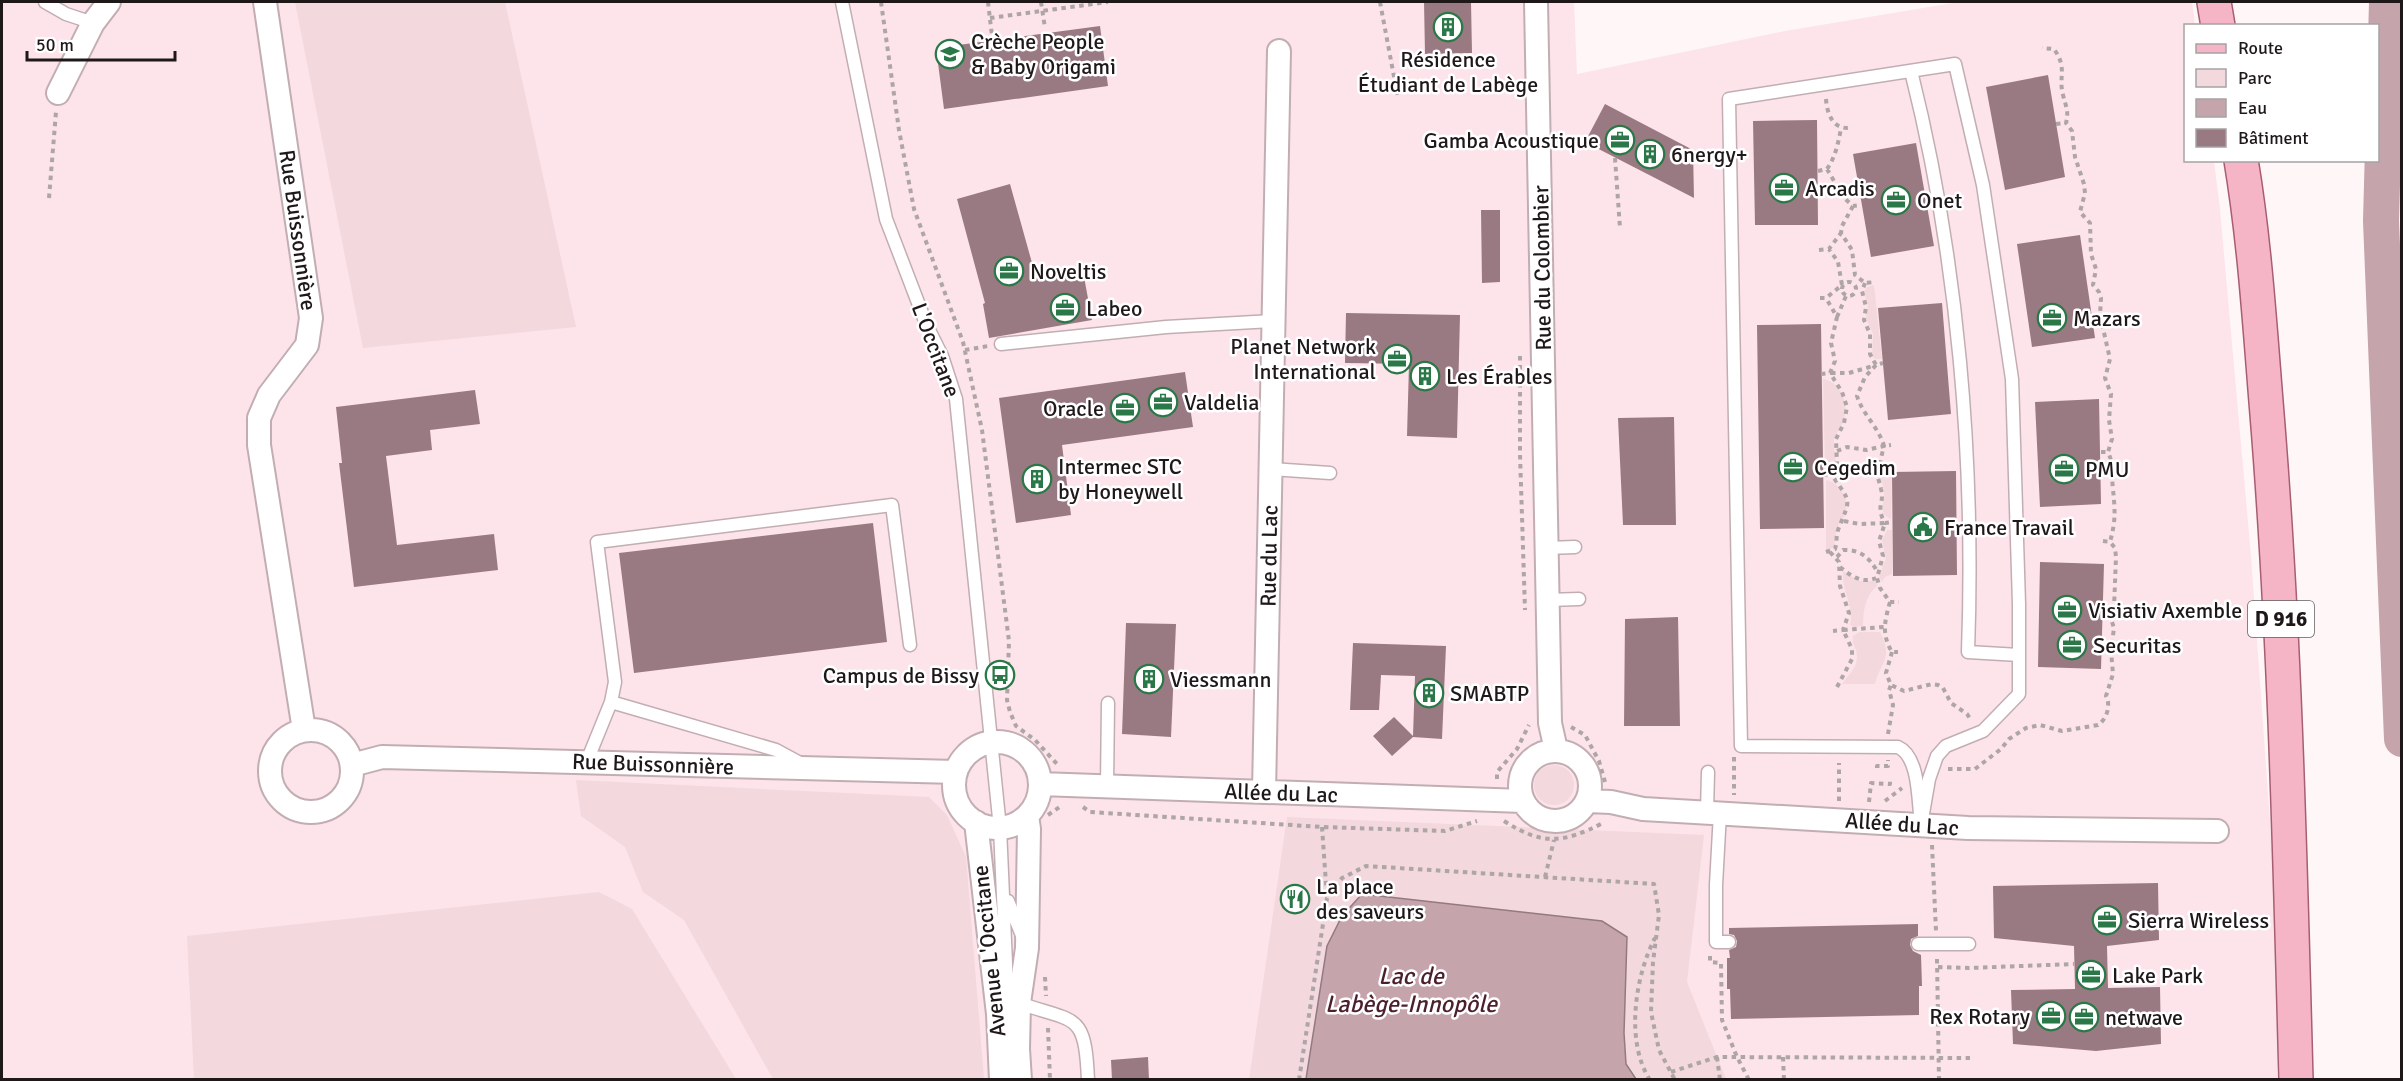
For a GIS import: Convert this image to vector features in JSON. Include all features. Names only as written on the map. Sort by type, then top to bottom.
[{"type":"main road","points":[[2214,2],[2218,24]]},
{"type":"main road","name":"D 916","points":[[2241,162],[2260,320],[2274,500],[2286,731],[2296,1080]]},
{"type":"street","points":[[58,93],[93,22],[109,2]]},
{"type":"street","name":"Rue Buissonnière","points":[[265,2],[311,318],[307,345],[269,395],[260,418],[259,445],[304,730]]},
{"type":"street","name":"Rue du Colombier","points":[[1536,2],[1550,723],[1556,750]]},
{"type":"street","name":"Rue du Lac","points":[[1264,792],[1279,51]]},
{"type":"street","points":[[304,730],[321,731],[334,736],[347,751],[352,765],[351,781],[345,795],[330,808],[316,812],[299,811],[286,805],[271,784],[269,769],[272,755],[280,743],[304,730]]},
{"type":"street","points":[[991,743],[1006,743],[1025,753],[1037,770],[1040,784],[1034,807],[1027,816],[1014,825],[1000,828],[987,827],[964,813],[957,800],[954,786],[956,772],[969,752],[991,743]]},
{"type":"street","points":[[1556,750],[1578,758],[1586,767],[1591,790],[1588,801],[1572,817],[1561,821],[1549,821],[1538,817],[1523,801],[1520,789],[1521,777],[1526,766],[1534,757],[1556,750]]},
{"type":"street","name":"Rue Buissonnière","points":[[352,765],[382,757],[956,772]]},
{"type":"street","name":"Allée du Lac","points":[[1040,784],[1523,801]]},
{"type":"street","name":"Allée du Lac","points":[[1588,801],[1611,802],[1643,809],[1968,828],[2217,831]]},
{"type":"street","name":"Avenue L'Occitane","points":[[1027,816],[1029,829],[1027,948]]},
{"type":"street","name":"Avenue L'Occitane","points":[[976,822],[998,1014],[1001,1080]]},
{"type":"street","points":[[1020,1080],[1019,1003],[1027,948]]},
{"type":"lane","points":[[45,2],[66,14],[93,22]]},
{"type":"lane","name":"L'Occitane","points":[[842,2],[886,219],[927,326],[942,356],[956,399],[963,478],[975,566],[991,743]]},
{"type":"lane","points":[[1955,64],[1983,185],[2012,379],[2019,694],[1983,731],[1946,746],[1937,756],[1929,779],[1921,825],[1914,766],[1910,756],[1898,747],[1741,746],[1729,99],[1955,64]]},
{"type":"lane","points":[[1911,71],[1922,116],[1949,272],[1962,386],[1967,441],[1970,603],[1968,652],[2019,655]]},
{"type":"lane","points":[[1001,344],[1166,327],[1274,321]]},
{"type":"lane","points":[[1271,469],[1330,473]]},
{"type":"lane","points":[[587,761],[611,702],[615,682],[597,542],[892,505],[910,645]]},
{"type":"lane","points":[[1547,548],[1575,547]]},
{"type":"lane","points":[[1548,600],[1579,599]]},
{"type":"lane","points":[[611,702],[776,750],[808,768]]},
{"type":"lane","points":[[1107,786],[1108,703]]},
{"type":"lane","name":"Avenue L'Occitane","points":[[991,743],[1004,889],[1010,1080]]},
{"type":"lane","points":[[1708,771],[1720,813],[1716,942],[1729,942]]},
{"type":"lane","name":"Avenue L'Occitane","points":[[1004,889],[1027,948]]},
{"type":"lane","points":[[1918,944],[1969,944]]},
{"type":"lane","points":[[1019,1003],[1072,1019],[1080,1027],[1087,1055],[1088,1080]]},
{"type":"path","points":[[988,2],[992,36]]},
{"type":"path","points":[[1041,2],[1045,28]]},
{"type":"path","points":[[990,18],[1107,2]]},
{"type":"path","points":[[1380,2],[1398,98]]},
{"type":"path","points":[[2042,48],[2054,49],[2063,66],[2063,96],[2068,106],[2066,123],[2072,131],[2075,157],[2084,184],[2085,193],[2080,212],[2090,223],[2091,254],[2096,269],[2093,285]]},
{"type":"path","points":[[1826,84],[1827,108],[1836,125],[1841,129],[1849,128]]},
{"type":"path","points":[[49,198],[58,93]]},
{"type":"path","points":[[2056,124],[2066,123]]},
{"type":"path","points":[[1818,171],[1827,169],[1836,155],[1841,129]]},
{"type":"path","points":[[1615,158],[1620,228]]},
{"type":"path","points":[[1827,169],[1844,198],[1853,207]]},
{"type":"path","points":[[1819,250],[1829,249],[1841,234],[1842,226],[1853,207],[1861,205]]},
{"type":"path","points":[[1841,234],[1852,250],[1855,275],[1852,282],[1856,291],[1854,295]]},
{"type":"path","points":[[1829,249],[1838,262],[1841,289],[1846,296]]},
{"type":"path","points":[[1855,275],[1864,283],[1875,282]]},
{"type":"path","points":[[1820,298],[1826,298],[1845,282],[1852,282]]},
{"type":"path","points":[[1864,283],[1862,297],[1866,307],[1863,320],[1870,334],[1870,354],[1876,365]]},
{"type":"path","points":[[2087,286],[2093,285]]},
{"type":"path","points":[[1943,767],[1975,769],[2014,735],[2032,726],[2040,725],[2062,730],[2098,724],[2102,722],[2107,711],[2108,700],[2104,696],[2113,674],[2111,651],[2114,628],[2110,616],[2114,608],[2116,558],[2115,548],[2110,542],[2116,506],[2113,489],[2114,464],[2108,452],[2112,432],[2109,420],[2111,393],[2105,378],[2110,359],[2108,342],[2100,315],[2101,298],[2093,285]]},
{"type":"path","points":[[1846,296],[1862,297]]},
{"type":"path","points":[[1830,373],[1835,361],[1831,343],[1837,317],[1846,296]]},
{"type":"path","points":[[1826,298],[1837,317]]},
{"type":"path","points":[[965,350],[1001,344]]},
{"type":"path","points":[[1821,374],[1849,373],[1883,363]]},
{"type":"path","points":[[1876,365],[1864,376],[1857,396],[1868,419],[1880,434],[1884,446],[1877,478],[1882,489],[1880,512],[1884,523],[1879,541],[1883,556],[1876,578],[1890,602],[1884,627],[1892,652],[1886,673],[1892,685],[1904,691],[1932,684],[1938,685],[1943,688],[1952,703],[1967,714],[1974,725]]},
{"type":"path","points":[[1830,373],[1842,392],[1847,407],[1844,423],[1836,439],[1837,465],[1831,474]]},
{"type":"path","points":[[1837,451],[1847,447],[1866,450],[1891,445]]},
{"type":"path","points":[[2101,452],[2108,452]]},
{"type":"path","points":[[1878,470],[1892,470]]},
{"type":"path","points":[[1823,474],[1831,474]]},
{"type":"path","points":[[1831,474],[1847,499],[1847,511],[1838,530],[1835,549],[1828,552],[1851,575],[1862,580],[1876,578]]},
{"type":"path","points":[[1844,521],[1859,524],[1893,522]]},
{"type":"path","points":[[2103,542],[2110,542]]},
{"type":"path","points":[[1836,558],[1843,550],[1857,552],[1869,558],[1878,571]]},
{"type":"path","points":[[1837,687],[1852,659],[1852,649],[1843,630],[1849,613],[1840,586],[1840,566]]},
{"type":"path","points":[[1890,602],[1899,602]]},
{"type":"path","points":[[2103,616],[2110,616]]},
{"type":"path","points":[[1833,631],[1884,627]]},
{"type":"path","points":[[1892,652],[1898,652]]},
{"type":"path","points":[[1888,734],[1893,705],[1890,690],[1892,685]]},
{"type":"path","points":[[1720,813],[1734,751]]},
{"type":"path","points":[[1877,768],[1877,766],[1888,766],[1888,753]]},
{"type":"path","points":[[1839,763],[1839,801],[1849,802]]},
{"type":"path","points":[[1869,802],[1871,783],[1890,784],[1890,780]]},
{"type":"path","points":[[1859,802],[1880,803],[1892,798],[1905,784]]},
{"type":"path","points":[[1075,800],[1090,812],[1115,811],[1322,827],[1445,831],[1484,819]]},
{"type":"path","points":[[1501,819],[1526,835],[1554,840],[1545,877]]},
{"type":"path","points":[[1299,1080],[1327,898],[1322,827]]},
{"type":"path","points":[[1327,898],[1342,878],[1366,866],[1654,884],[1659,915],[1651,1012],[1659,1050],[1675,1080]]},
{"type":"path","points":[[1650,1080],[1638,1047],[1635,1020],[1639,984],[1647,954],[1656,934]]},
{"type":"path","points":[[1938,967],[2074,964]]},
{"type":"path","points":[[1671,1072],[1717,1057],[1970,1058]]},
{"type":"path","points":[[1717,1057],[1720,1080]]},
{"type":"path","points":[[1783,1057],[1784,1080]]},
{"type":"shaded area","points":[[2,2],[1574,2],[1577,74],[1785,31],[1959,2],[2192,2],[2195,24],[2184,24],[2184,162],[2214,162],[2220,209],[2251,556],[2273,864],[2278,1027],[2277,1079],[2,1080]]},
{"type":"green space","points":[[295,2],[505,2],[576,327],[363,348]]},
{"type":"green space","points":[[1874,285],[1882,359],[1875,359],[1872,356],[1873,334],[1866,318],[1868,306],[1864,292],[1867,287]]},
{"type":"green space","points":[[1823,379],[1839,389],[1845,409],[1843,422],[1834,439],[1835,463],[1830,469],[1825,470]]},
{"type":"green space","points":[[1883,472],[1892,472],[1891,519],[1883,511],[1884,490],[1880,478]]},
{"type":"green space","points":[[1826,480],[1836,485],[1843,493],[1846,509],[1836,530],[1834,547],[1826,551]]},
{"type":"green space","points":[[1887,530],[1892,530],[1892,574],[1885,577],[1882,582],[1879,576],[1886,559],[1882,540]]},
{"type":"green space","points":[[1843,571],[1859,581],[1876,581],[1877,586],[1865,604],[1863,626],[1850,625],[1851,612]]},
{"type":"green space","points":[[1859,632],[1880,632],[1886,649],[1885,660],[1875,684],[1842,684],[1857,661],[1853,636]]},
{"type":"green space","points":[[1554,765],[1568,771],[1574,785],[1568,799],[1554,805],[1540,799],[1534,785],[1540,771]]},
{"type":"green space","points":[[576,780],[929,797],[947,815],[966,857],[984,1079],[773,1079],[684,920],[643,892],[625,847],[581,816]]},
{"type":"green space","points":[[1287,817],[1704,835],[1687,982],[1726,1079],[1249,1080]]},
{"type":"green space","points":[[599,892],[632,909],[736,1079],[194,1079],[187,936]]},
{"type":"water","name":"Lac de Labège-Innopôle","points":[[1362,894],[1602,921],[1627,937],[1624,1033],[1626,1064],[1636,1079],[1306,1079],[1327,946],[1342,916]]},
{"type":"building","name":"Résidence Étudiant de Labège","points":[[1424,2],[1471,2],[1472,53],[1425,54]]},
{"type":"building","points":[[1100,26],[1108,86],[944,109],[936,48]]},
{"type":"building","points":[[2048,75],[2065,177],[2005,190],[1986,87]]},
{"type":"building","name":"6nergy+","points":[[1605,104],[1693,150],[1694,198],[1585,142]]},
{"type":"building","points":[[1817,120],[1818,225],[1755,225],[1753,121]]},
{"type":"building","points":[[1916,143],[1934,246],[1871,257],[1853,154]]},
{"type":"building","points":[[1010,184],[1034,270],[1041,268],[1042,273],[1082,266],[1092,320],[989,338],[983,304],[985,303],[957,199]]},
{"type":"building","points":[[1481,210],[1500,210],[1500,282],[1482,283]]},
{"type":"building","points":[[2080,235],[2095,338],[2032,347],[2017,244]]},
{"type":"building","points":[[1942,303],[1951,414],[1888,420],[1878,308]]},
{"type":"building","name":"Les Érables","points":[[1346,313],[1460,315],[1457,438],[1407,436],[1409,364],[1345,363]]},
{"type":"building","points":[[1821,324],[1824,528],[1760,529],[1757,325]]},
{"type":"building","points":[[1185,372],[1193,427],[1062,445],[1071,515],[1016,523],[999,398]]},
{"type":"building","points":[[475,390],[480,424],[430,430],[432,450],[386,456],[397,545],[494,534],[498,570],[354,587],[339,463],[342,463],[336,407]]},
{"type":"building","points":[[2099,399],[2101,504],[2040,507],[2035,402]]},
{"type":"building","points":[[1674,417],[1676,525],[1623,525],[1618,418]]},
{"type":"building","points":[[1956,471],[1957,575],[1893,576],[1892,472]]},
{"type":"building","points":[[873,523],[887,642],[634,673],[619,553]]},
{"type":"building","points":[[2040,562],[2104,564],[2101,669],[2038,667]]},
{"type":"building","points":[[1678,617],[1680,726],[1624,726],[1625,619]]},
{"type":"building","name":"Viessmann","points":[[1126,623],[1176,624],[1171,737],[1122,734]]},
{"type":"building","name":"SMABTP","points":[[1353,643],[1446,646],[1442,739],[1413,737],[1392,756],[1373,736],[1394,717],[1413,736],[1415,676],[1381,675],[1379,710],[1350,710]]},
{"type":"building","name":"Lake Park","points":[[2158,883],[2159,940],[2107,946],[2108,988],[2160,987],[2161,1044],[2096,1051],[2013,1044],[2011,990],[2075,989],[2074,946],[1994,938],[1993,886]]},
{"type":"building","points":[[1918,924],[1918,936],[1911,939],[1910,945],[1913,951],[1921,955],[1922,986],[1919,986],[1919,1015],[1731,1019],[1730,989],[1727,989],[1727,958],[1730,958],[1729,950],[1736,947],[1737,941],[1734,935],[1729,934],[1729,928]]},
{"type":"building","points":[[1148,1057],[1149,1080],[1112,1080],[1111,1060]]},
{"type":"waterway","points":[[2387,2],[2381,221],[2402,739]]},
{"type":"place","name":"Résidence Étudiant de Labège","points":[[1448,27]]},
{"type":"place","name":"Crèche People & Baby Origami","points":[[950,54]]},
{"type":"place","name":"Gamba Acoustique","points":[[1620,140]]},
{"type":"place","name":"6nergy+","points":[[1650,154]]},
{"type":"place","name":"Arcadis","points":[[1784,188]]},
{"type":"place","name":"Onet","points":[[1896,200]]},
{"type":"place","name":"Noveltis","points":[[1009,271]]},
{"type":"place","name":"Labeo","points":[[1065,308]]},
{"type":"place","name":"Mazars","points":[[2052,318]]},
{"type":"place","name":"Planet Network International","points":[[1397,359]]},
{"type":"place","name":"Les Érables","points":[[1425,376]]},
{"type":"place","name":"Valdelia","points":[[1163,402]]},
{"type":"place","name":"Oracle","points":[[1125,408]]},
{"type":"place","name":"Cegedim","points":[[1793,467]]},
{"type":"place","name":"PMU","points":[[2064,469]]},
{"type":"place","name":"Intermec STC by Honeywell","points":[[1037,479]]},
{"type":"place","name":"France Travail","points":[[1923,527]]},
{"type":"place","name":"Visiativ Axemble","points":[[2067,610]]},
{"type":"place","name":"Securitas","points":[[2072,645]]},
{"type":"place","name":"Campus de Bissy","points":[[1000,675]]},
{"type":"place","name":"Viessmann","points":[[1149,679]]},
{"type":"place","name":"SMABTP","points":[[1429,693]]},
{"type":"place","name":"La place des saveurs","points":[[1295,899]]},
{"type":"place","name":"Sierra Wireless","points":[[2107,920]]},
{"type":"place","name":"Lake Park","points":[[2091,975]]},
{"type":"place","name":"Rex Rotary","points":[[2051,1016]]},
{"type":"place","name":"netwave","points":[[2084,1017]]}]
